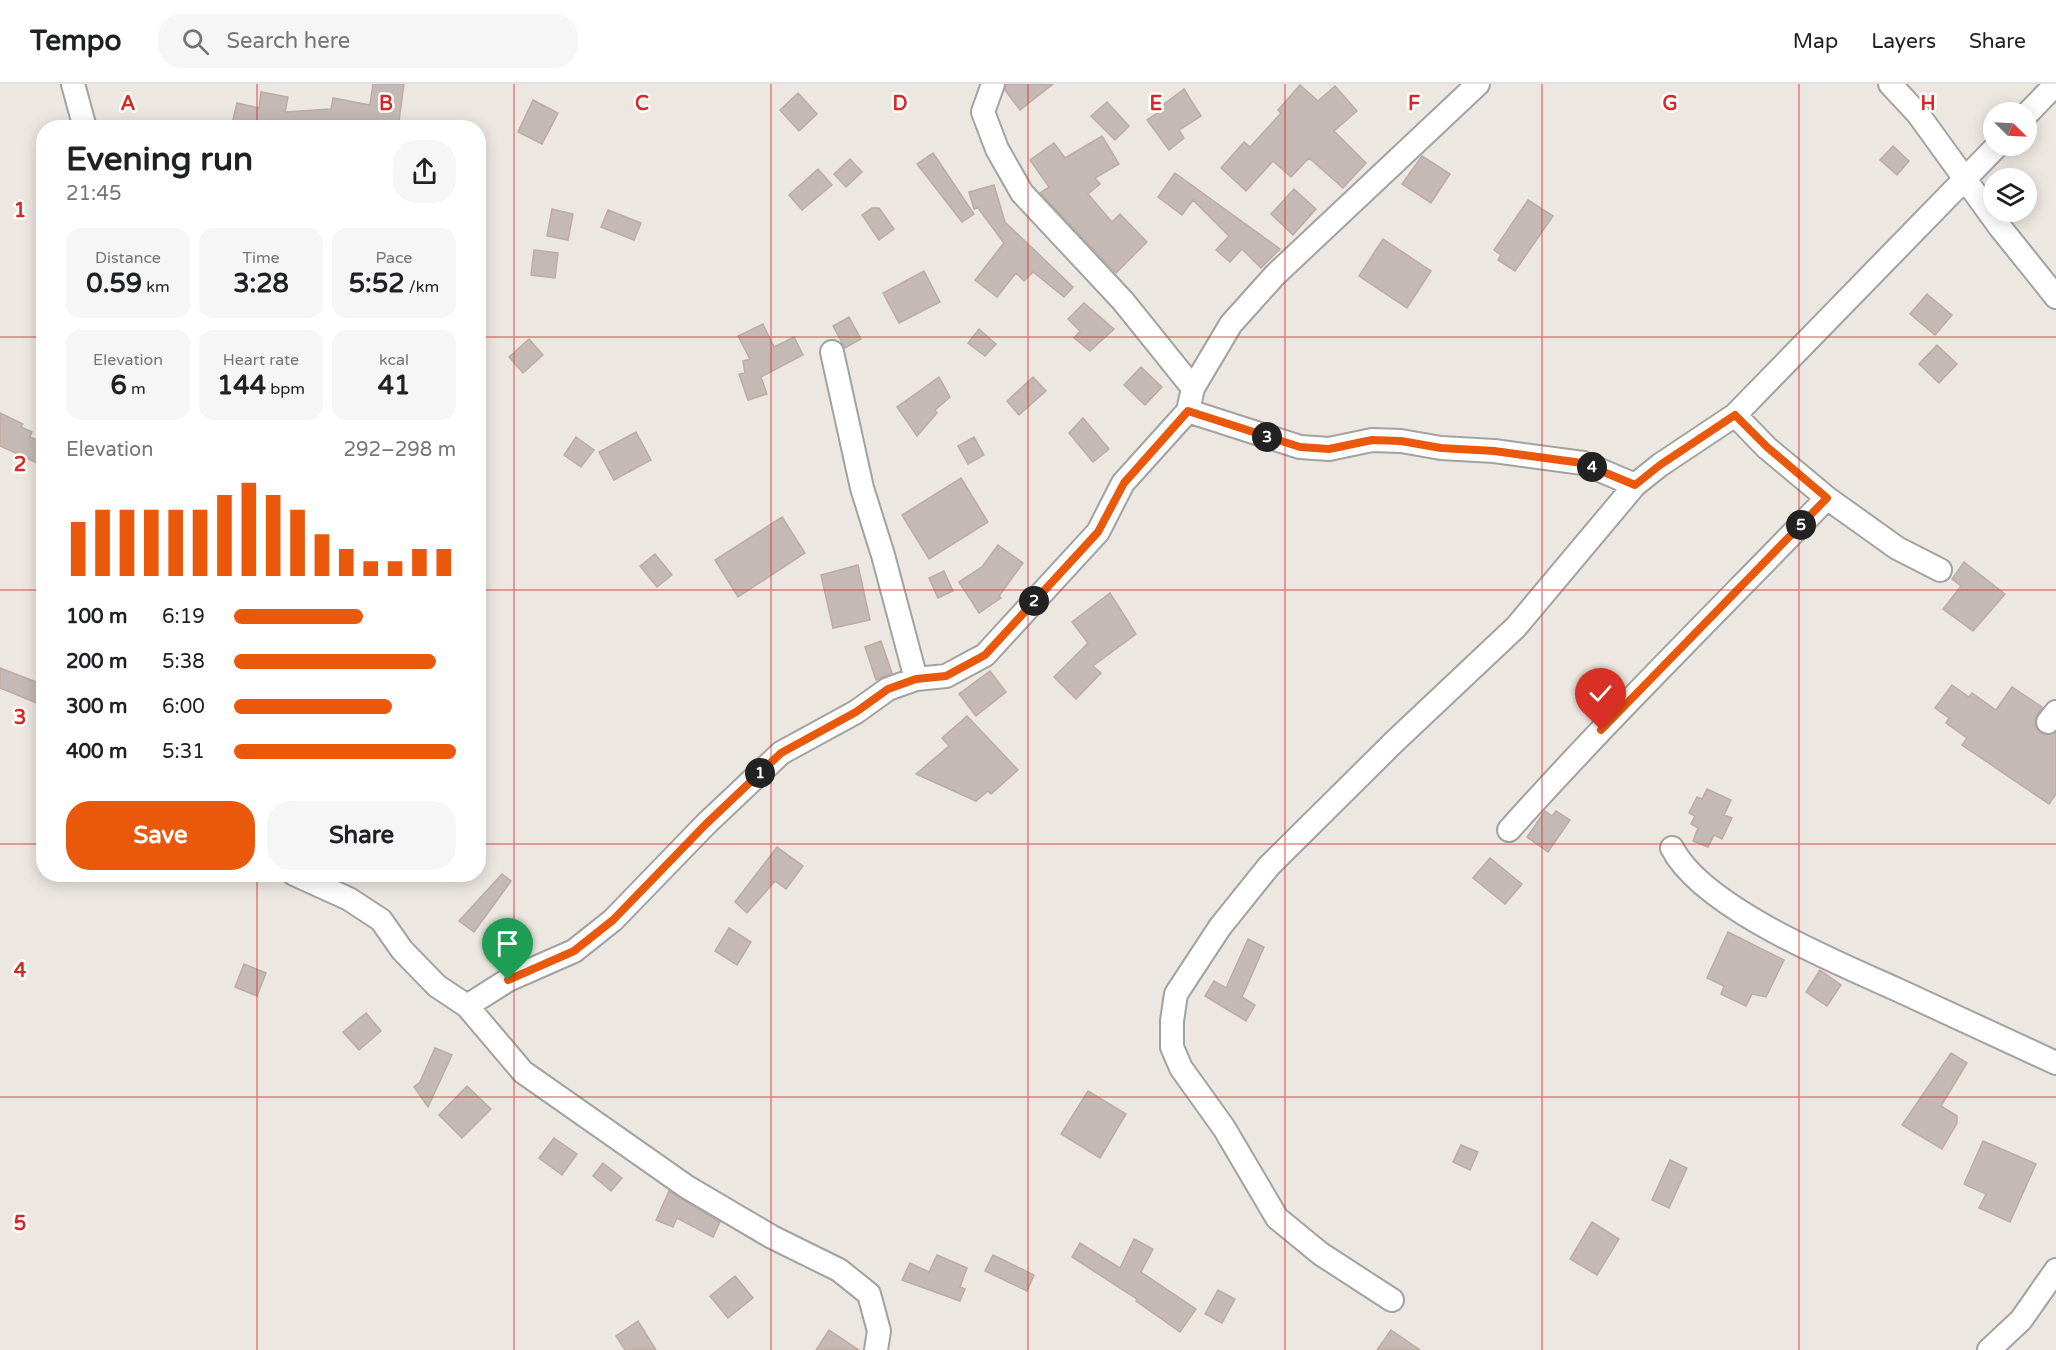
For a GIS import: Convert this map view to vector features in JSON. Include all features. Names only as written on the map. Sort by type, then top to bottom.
[{"type":"street","points":[[73,84],[82,120]]},
{"type":"street","points":[[993,84],[983,112],[997,149],[1022,193],[1123,300],[1192,388]]},
{"type":"street","points":[[467,1006],[508,980],[574,951],[613,920],[706,824],[781,753],[856,712],[888,689],[916,679],[946,676],[985,655],[1098,532],[1124,483],[1188,411],[1192,388],[1231,324],[1275,275],[1478,84]]},
{"type":"street","points":[[1890,84],[1918,114],[1999,226],[2056,297]]},
{"type":"street","points":[[2037,104],[2056,84]]},
{"type":"street","points":[[1392,1300],[1322,1254],[1277,1218],[1224,1128],[1181,1068],[1172,1047],[1172,1021],[1176,994],[1220,927],[1269,866],[1394,742],[1516,627],[1635,485],[1660,465],[1735,415],[1987,156]]},
{"type":"street","points":[[832,352],[862,488],[884,555],[916,679]]},
{"type":"street","points":[[1188,411],[1300,447],[1329,449],[1372,440],[1494,451],[1582,463],[1635,485]]},
{"type":"street","points":[[1735,415],[1767,447],[1827,498],[1897,548],[1940,570]]},
{"type":"street","points":[[1509,830],[1671,656],[1827,498]]},
{"type":"street","points":[[1672,848],[1679,863],[1716,895],[1785,938],[2056,1063]]},
{"type":"street","points":[[312,882],[349,899],[381,920],[402,950],[437,987],[467,1006],[523,1072],[687,1187],[772,1237],[839,1270],[869,1294],[879,1331],[876,1350]]},
{"type":"street","points":[[1989,1350],[2021,1320],[2056,1270]]},
{"type":"building","points":[[373,84],[404,84],[399,120],[233,120],[237,103],[259,108],[261,92],[288,97],[285,112],[331,109],[333,98],[370,105]]},
{"type":"building","points":[[1006,84],[1053,84],[1020,110],[1005,90]]},
{"type":"building","points":[[1300,85],[1318,101],[1335,86],[1357,111],[1334,131],[1366,163],[1343,188],[1309,158],[1291,177],[1273,161],[1246,191],[1221,168],[1244,142],[1250,147],[1281,113],[1278,110]]},
{"type":"building","points":[[1184,89],[1201,116],[1179,130],[1184,138],[1169,150],[1147,120],[1166,107],[1164,104]]},
{"type":"building","points":[[798,93],[817,114],[799,131],[780,110]]},
{"type":"building","points":[[533,100],[558,113],[542,144],[518,132]]},
{"type":"building","points":[[1107,102],[1129,126],[1115,140],[1091,116]]},
{"type":"building","points":[[1102,136],[1119,164],[1095,178],[1100,184],[1088,194],[1112,222],[1120,214],[1147,242],[1116,273],[1040,193],[1049,187],[1030,160],[1054,143],[1065,158]]},
{"type":"building","points":[[1893,146],[1909,161],[1897,175],[1880,160]]},
{"type":"building","points":[[933,153],[974,214],[962,222],[917,164]]},
{"type":"building","points":[[1422,156],[1450,174],[1431,203],[1402,184]]},
{"type":"building","points":[[850,159],[862,172],[846,187],[834,174]]},
{"type":"building","points":[[818,169],[832,185],[802,210],[789,195]]},
{"type":"building","points":[[1175,173],[1280,249],[1261,268],[1242,249],[1230,262],[1216,250],[1229,236],[1193,200],[1182,215],[1158,197]]},
{"type":"building","points":[[994,185],[1005,222],[1073,287],[1064,297],[1033,272],[1024,281],[1016,273],[997,297],[975,280],[1004,243],[978,208],[974,209],[969,192]]},
{"type":"building","points":[[1294,189],[1316,209],[1293,235],[1271,214]]},
{"type":"building","points":[[1528,200],[1553,216],[1515,271],[1498,260],[1501,255],[1494,250]]},
{"type":"building","points":[[872,208],[879,208],[894,229],[879,240],[862,215]]},
{"type":"building","points":[[552,209],[573,214],[568,240],[547,236]]},
{"type":"building","points":[[608,210],[641,223],[634,240],[601,227]]},
{"type":"building","points":[[1383,239],[1431,271],[1407,308],[1359,276]]},
{"type":"building","points":[[534,250],[558,253],[555,278],[531,275]]},
{"type":"building","points":[[924,271],[940,302],[899,323],[883,293]]},
{"type":"building","points":[[1927,294],[1952,315],[1935,335],[1910,314]]},
{"type":"building","points":[[1084,303],[1114,329],[1090,351],[1074,338],[1080,331],[1068,319]]},
{"type":"building","points":[[849,317],[861,339],[845,348],[833,326]]},
{"type":"building","points":[[763,324],[774,347],[794,337],[803,355],[761,377],[767,394],[748,400],[739,374],[745,373],[743,361],[750,359],[738,336]]},
{"type":"building","points":[[979,329],[996,344],[985,356],[968,343]]},
{"type":"building","points":[[529,339],[543,355],[523,373],[509,357]]},
{"type":"building","points":[[1937,345],[1957,364],[1939,383],[1919,364]]},
{"type":"building","points":[[1141,367],[1162,387],[1145,405],[1124,385]]},
{"type":"building","points":[[939,377],[950,397],[935,410],[937,413],[917,436],[897,407]]},
{"type":"building","points":[[1033,377],[1046,391],[1019,415],[1007,401]]},
{"type":"building","points":[[0,413],[23,424],[21,427],[32,432],[30,437],[36,440],[36,462],[0,446]]},
{"type":"building","points":[[1083,418],[1109,449],[1093,462],[1069,433]]},
{"type":"building","points":[[636,432],[651,460],[614,480],[599,452]]},
{"type":"building","points":[[576,437],[594,450],[581,467],[564,455]]},
{"type":"building","points":[[974,437],[984,455],[968,464],[958,446]]},
{"type":"building","points":[[961,478],[988,522],[929,559],[902,515]]},
{"type":"building","points":[[782,517],[805,553],[738,597],[715,560]]},
{"type":"building","points":[[998,545],[1023,563],[999,596],[1001,598],[979,613],[959,582],[982,567]]},
{"type":"building","points":[[655,554],[672,575],[657,587],[640,566]]},
{"type":"building","points":[[1964,562],[2005,594],[1973,631],[1943,609],[1961,586],[1952,579]]},
{"type":"building","points":[[858,565],[870,620],[833,628],[821,575]]},
{"type":"building","points":[[944,571],[953,591],[938,598],[929,578]]},
{"type":"building","points":[[1110,593],[1136,634],[1093,666],[1101,673],[1076,699],[1054,677],[1088,643],[1072,622]]},
{"type":"building","points":[[881,641],[892,673],[876,680],[865,647]]},
{"type":"building","points":[[0,668],[36,682],[36,703],[0,688]]},
{"type":"building","points":[[990,671],[1006,692],[976,716],[959,694]]},
{"type":"building","points":[[1952,685],[1969,697],[1972,693],[1996,710],[2012,687],[2042,707],[2035,719],[2036,727],[2045,735],[2056,732],[2056,794],[2049,804],[1962,745],[1967,738],[1946,723],[1949,718],[1935,708]]},
{"type":"building","points":[[967,716],[1018,770],[991,794],[988,791],[976,801],[916,774],[949,746],[942,738]]},
{"type":"building","points":[[1707,789],[1731,800],[1724,815],[1732,818],[1722,839],[1714,835],[1708,847],[1693,841],[1698,828],[1691,824],[1695,816],[1689,813],[1697,797],[1702,799]]},
{"type":"building","points":[[1545,811],[1552,816],[1556,811],[1570,820],[1548,852],[1527,837]]},
{"type":"building","points":[[777,847],[803,866],[786,889],[775,881],[747,913],[735,902]]},
{"type":"building","points":[[1490,858],[1522,884],[1505,904],[1473,878]]},
{"type":"building","points":[[502,874],[511,881],[474,932],[459,921]]},
{"type":"building","points":[[729,928],[751,942],[737,965],[715,951]]},
{"type":"building","points":[[1728,932],[1784,960],[1766,997],[1752,994],[1746,1006],[1721,994],[1724,986],[1707,978]]},
{"type":"building","points":[[1248,939],[1264,947],[1242,997],[1255,1005],[1246,1021],[1205,996],[1214,981],[1226,988]]},
{"type":"building","points":[[244,964],[266,973],[257,996],[235,987]]},
{"type":"building","points":[[1820,970],[1841,985],[1827,1006],[1806,992]]},
{"type":"building","points":[[366,1013],[381,1031],[359,1050],[343,1032]]},
{"type":"building","points":[[435,1048],[452,1055],[428,1107],[414,1087],[420,1082]]},
{"type":"building","points":[[1951,1053],[1967,1063],[1941,1106],[1957,1116],[1957,1123],[1942,1149],[1902,1125]]},
{"type":"building","points":[[467,1086],[491,1109],[462,1138],[439,1115]]},
{"type":"building","points":[[1088,1091],[1126,1114],[1100,1158],[1061,1134]]},
{"type":"building","points":[[554,1138],[577,1154],[562,1175],[539,1158]]},
{"type":"building","points":[[1983,1141],[2036,1164],[2010,1222],[1979,1208],[1986,1194],[1964,1184]]},
{"type":"building","points":[[1461,1145],[1478,1152],[1470,1170],[1453,1162]]},
{"type":"building","points":[[1670,1160],[1687,1168],[1669,1208],[1652,1200]]},
{"type":"building","points":[[603,1163],[622,1178],[611,1191],[593,1176]]},
{"type":"building","points":[[669,1191],[720,1222],[713,1237],[677,1218],[673,1227],[656,1220]]},
{"type":"building","points":[[1592,1222],[1619,1239],[1597,1275],[1570,1259]]},
{"type":"building","points":[[1134,1239],[1153,1249],[1141,1272],[1196,1309],[1180,1332],[1136,1301],[1137,1299],[1072,1257],[1080,1243],[1120,1268]]},
{"type":"building","points":[[937,1255],[967,1268],[960,1287],[965,1289],[960,1301],[902,1280],[910,1263],[929,1272]]},
{"type":"building","points":[[993,1255],[1034,1275],[1027,1291],[985,1271]]},
{"type":"building","points":[[735,1276],[753,1298],[728,1318],[710,1296]]},
{"type":"building","points":[[1218,1290],[1235,1299],[1222,1323],[1205,1314]]},
{"type":"building","points":[[638,1321],[656,1350],[625,1350],[616,1336]]},
{"type":"building","points":[[829,1330],[859,1350],[816,1350]]},
{"type":"building","points":[[1391,1330],[1420,1350],[1377,1350]]},
{"type":"route","points":[[508,980],[574,951],[613,920],[706,824],[781,753],[856,712],[888,689],[916,679],[946,676],[985,655],[1098,532],[1124,483],[1188,411],[1300,447],[1329,449],[1372,440],[1494,451],[1582,463],[1635,485],[1660,465],[1735,415],[1767,447],[1827,498],[1601,730]]}]
